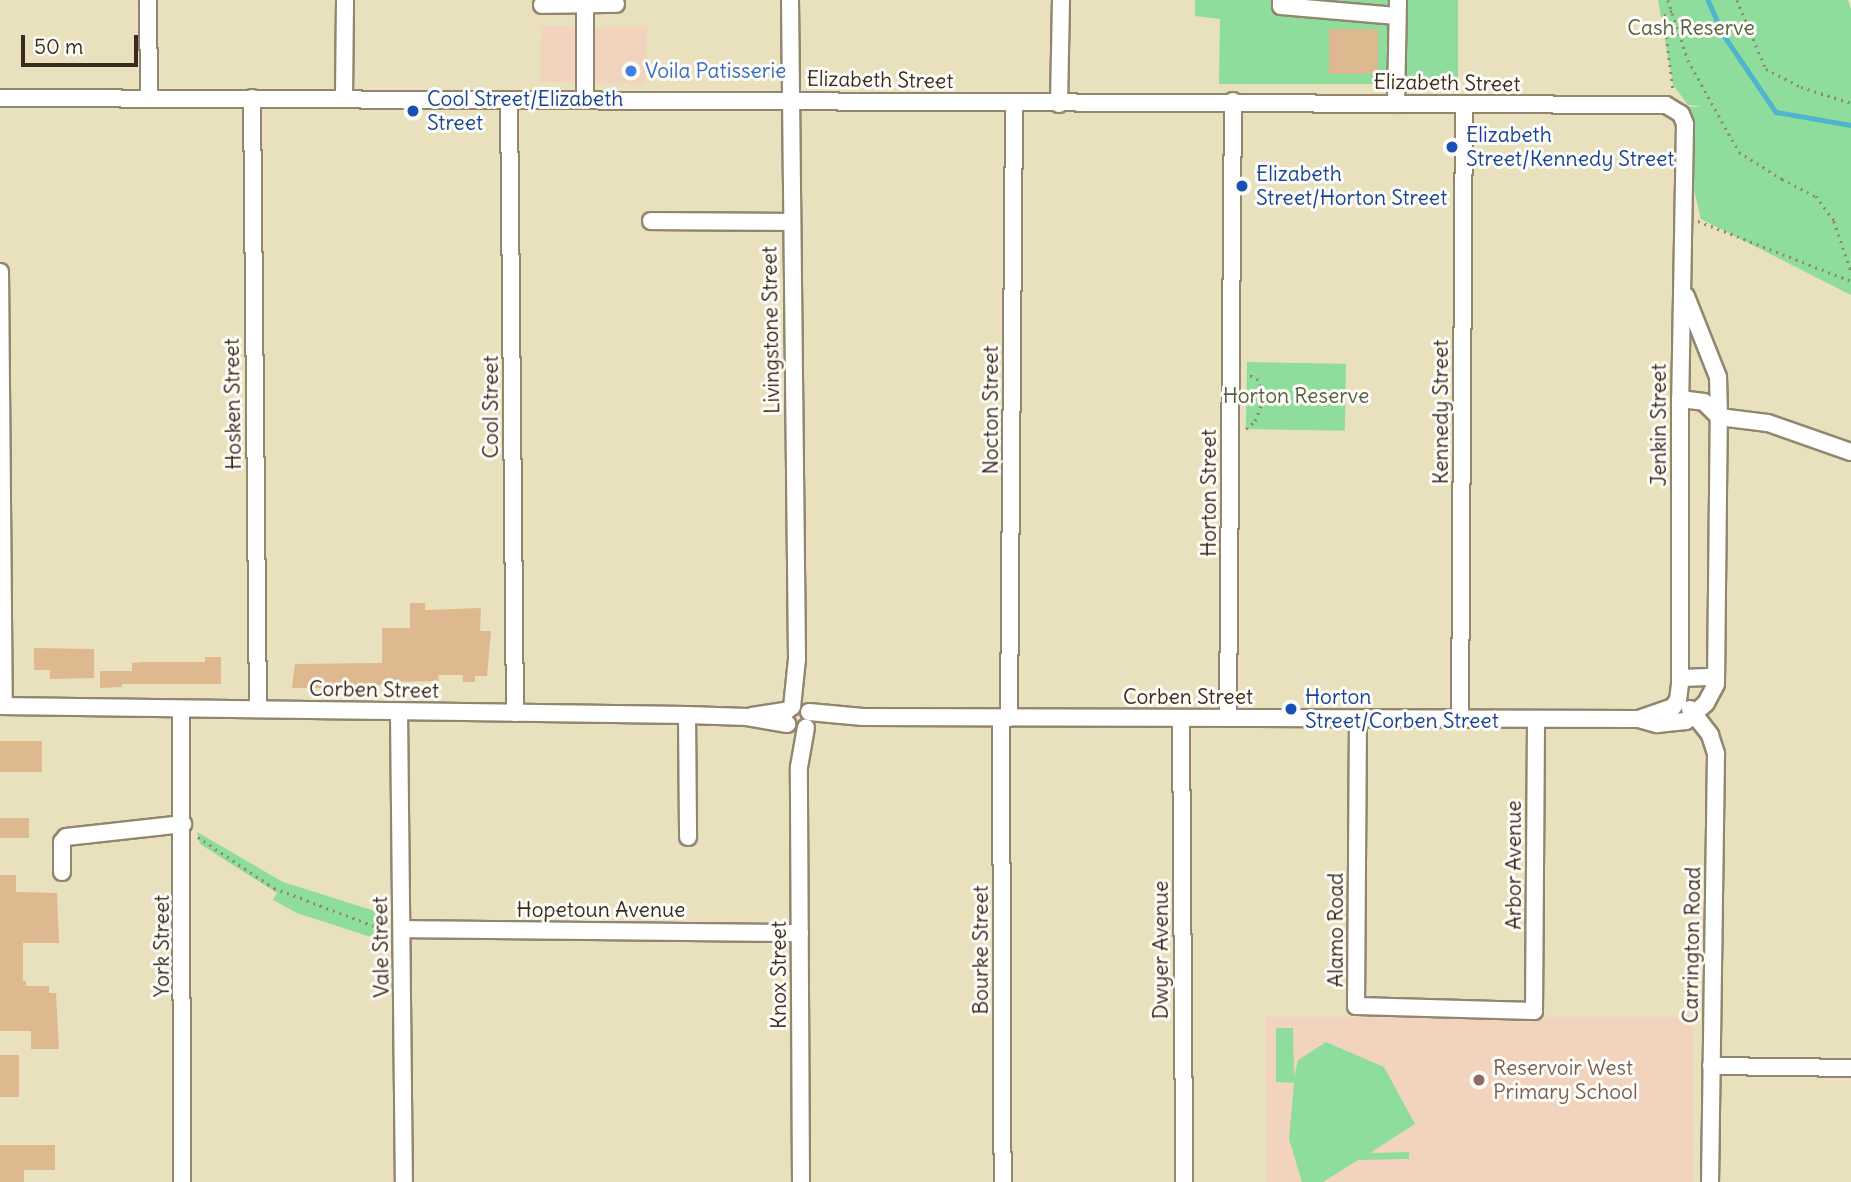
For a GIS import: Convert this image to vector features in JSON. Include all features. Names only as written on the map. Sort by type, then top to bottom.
[{"type":"street","points":[[148,0],[149,98]]},
{"type":"street","points":[[344,97],[345,0]]},
{"type":"street","name":"Livingstone Street","points":[[790,0],[789,100],[798,718]]},
{"type":"street","points":[[1059,104],[1061,0]]},
{"type":"street","points":[[1281,0],[1281,6],[1379,15],[1397,8],[1396,104]]},
{"type":"street","points":[[1370,0],[1379,15]]},
{"type":"street","points":[[584,100],[585,4]]},
{"type":"street","points":[[542,5],[616,5]]},
{"type":"street","name":"Elizabeth Street","points":[[0,98],[344,97],[1059,104],[1233,101],[1666,105],[1674,108]]},
{"type":"street","name":"Hosken Street","points":[[252,99],[258,709]]},
{"type":"street","name":"Cool Street","points":[[509,100],[515,713]]},
{"type":"street","name":"Horton Street","points":[[1228,718],[1233,101]]},
{"type":"street","name":"Nocton Street","points":[[1005,718],[1014,103]]},
{"type":"street","name":"Kennedy Street","points":[[1460,719],[1464,105]]},
{"type":"street","name":"Jenkin Street","points":[[1674,108],[1685,124],[1681,215],[1680,681]]},
{"type":"street","points":[[651,221],[791,222]]},
{"type":"street","points":[[0,272],[2,706]]},
{"type":"street","points":[[1639,719],[1674,723],[1694,716],[1706,703],[1716,677],[1718,377],[1682,287]]},
{"type":"street","points":[[1680,399],[1704,402],[1719,417],[1768,423],[1851,452]]},
{"type":"street","points":[[1639,719],[1672,707],[1678,700],[1680,681],[1716,677]]},
{"type":"street","name":"Carrington Road","points":[[1680,681],[1694,716],[1710,735],[1716,754],[1710,1182]]},
{"type":"street","name":"Corben Street","points":[[2,706],[798,718],[1639,719]]},
{"type":"street","name":"York Street","points":[[181,710],[182,1182]]},
{"type":"street","name":"Vale Street","points":[[399,712],[404,1182]]},
{"type":"street","points":[[687,715],[688,837]]},
{"type":"street","name":"Knox Street","points":[[798,718],[802,1182]]},
{"type":"street","name":"Bourke Street","points":[[1003,1182],[1005,718]]},
{"type":"street","name":"Dwyer Avenue","points":[[1181,718],[1184,1182]]},
{"type":"street","name":"Alamo Road","points":[[1358,719],[1356,1006],[1534,1011]]},
{"type":"street","name":"Arbor Avenue","points":[[1534,1011],[1536,719]]},
{"type":"street","points":[[62,872],[62,842],[66,837],[183,827]]},
{"type":"street","name":"Hopetoun Avenue","points":[[402,936],[800,933]]},
{"type":"street","points":[[1711,1066],[1851,1068]]},
{"type":"path","points":[[1668,0],[1688,60],[1740,152],[1782,180],[1816,196],[1835,221],[1851,271]]},
{"type":"path","points":[[1737,0],[1766,69],[1801,87],[1851,103]]},
{"type":"path","points":[[1672,11],[1664,16],[1673,89]]},
{"type":"path","points":[[1681,215],[1851,281]]},
{"type":"path","points":[[1245,429],[1255,421],[1262,400],[1258,380],[1247,374]]},
{"type":"path","points":[[183,827],[274,888],[402,936]]},
{"type":"shaded area","points":[[541,26],[647,28],[646,84],[540,82]]},
{"type":"shaded area","name":"Reservoir West Primary School","points":[[1266,1017],[1693,1017],[1693,1182],[1266,1182]]},
{"type":"green space","points":[[1195,0],[1458,0],[1458,84],[1219,84],[1220,19],[1195,16]]},
{"type":"green space","name":"Cash Reserve","points":[[1658,0],[1848,0],[1851,9],[1851,295],[1701,219],[1674,108],[1704,106],[1688,105],[1673,85]]},
{"type":"green space","name":"Horton Reserve","points":[[1247,362],[1346,364],[1345,431],[1246,429]]},
{"type":"green space","points":[[197,832],[283,882],[381,913],[383,941],[297,913],[273,900],[277,893],[200,844]]},
{"type":"green space","points":[[1276,1028],[1293,1028],[1294,1077],[1298,1060],[1326,1042],[1384,1067],[1415,1124],[1370,1153],[1409,1152],[1409,1159],[1358,1160],[1323,1182],[1302,1182],[1289,1139],[1294,1083],[1276,1082]]},
{"type":"building","points":[[1329,29],[1378,29],[1378,74],[1329,74]]},
{"type":"building","points":[[410,603],[425,603],[425,610],[481,608],[480,631],[491,631],[487,676],[475,676],[475,682],[463,682],[463,675],[438,675],[439,681],[384,682],[384,685],[375,685],[375,688],[292,688],[295,664],[382,663],[382,628],[410,628]]},
{"type":"building","points":[[34,648],[94,649],[94,678],[50,679],[50,670],[34,670]]},
{"type":"building","points":[[205,657],[221,657],[221,684],[122,684],[122,687],[100,688],[100,671],[132,671],[132,663],[143,662],[205,662]]},
{"type":"building","points":[[0,741],[42,741],[42,772],[0,772]]},
{"type":"building","points":[[0,818],[29,818],[29,838],[0,838]]},
{"type":"building","points":[[0,875],[16,875],[16,892],[57,893],[59,943],[23,943],[23,981],[26,981],[26,986],[49,986],[49,993],[56,993],[59,1049],[31,1049],[31,1031],[0,1031]]},
{"type":"building","points":[[0,1055],[19,1055],[19,1097],[0,1097]]},
{"type":"building","points":[[0,1145],[55,1145],[55,1170],[24,1170],[24,1182],[0,1182]]},
{"type":"waterway","points":[[1708,0],[1723,34],[1776,112],[1851,125]]},
{"type":"place","name":"Voila Patisserie","points":[[631,71]]},
{"type":"place","name":"Cool Street/Elizabeth Street","points":[[413,111]]},
{"type":"place","name":"Elizabeth Street/Kennedy Street","points":[[1452,147]]},
{"type":"place","name":"Elizabeth Street/Horton Street","points":[[1242,186]]},
{"type":"place","name":"Horton Street/Corben Street","points":[[1291,709]]},
{"type":"place","name":"Reservoir West Primary School","points":[[1479,1080]]}]
